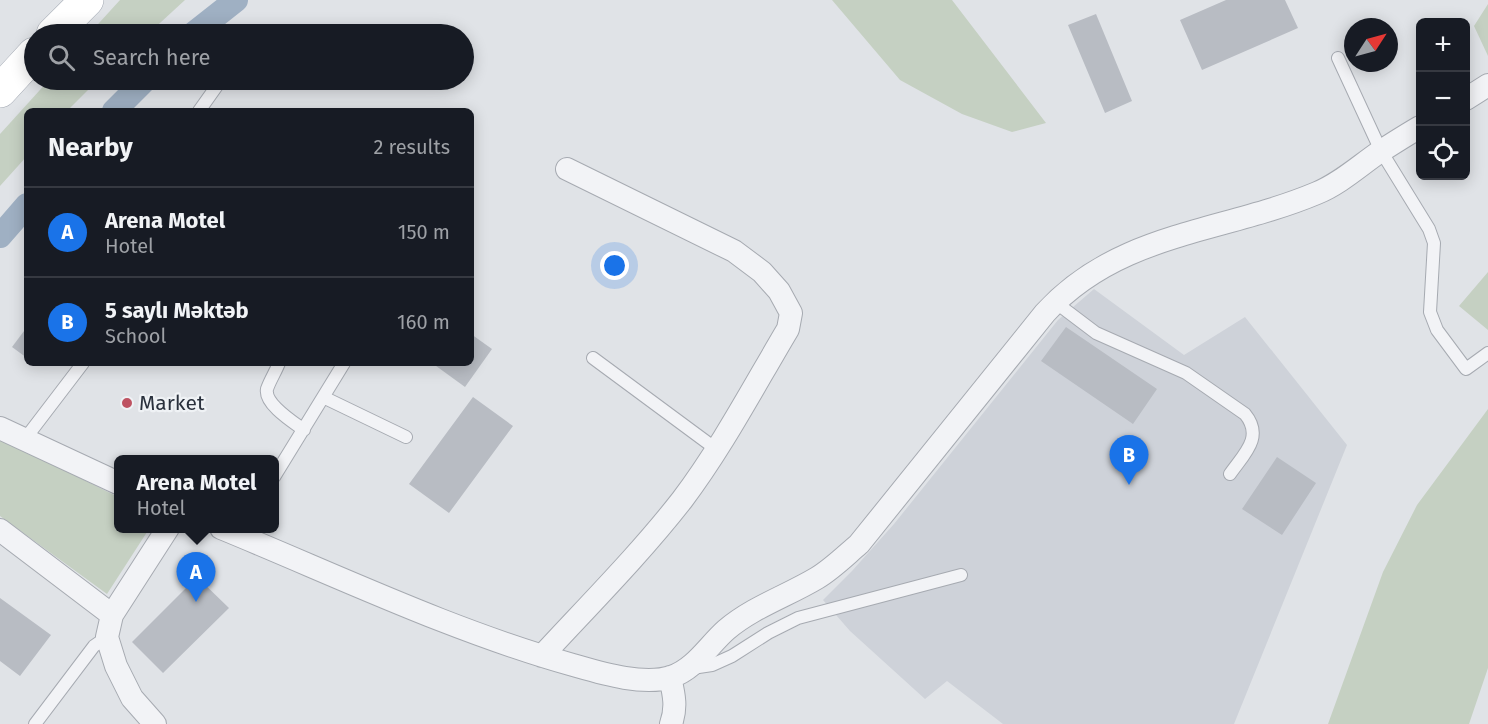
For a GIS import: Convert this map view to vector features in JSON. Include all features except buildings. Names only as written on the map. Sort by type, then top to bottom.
[{"type":"main road","points":[[63,24],[87,0]]},
{"type":"street","points":[[1470,96],[1488,85]]},
{"type":"street","points":[[238,533],[466,631],[542,656],[602,673],[645,680],[679,673],[741,618],[816,579],[835,566],[859,544],[1055,302],[1101,268],[1131,253],[1180,234],[1282,206],[1319,192],[1416,129]]},
{"type":"street","points":[[542,656],[647,543],[683,498],[716,449],[788,329],[791,313],[779,291],[762,272],[734,251],[567,169]]},
{"type":"street","points":[[0,428],[114,481]]},
{"type":"street","points":[[0,530],[112,615]]},
{"type":"street","points":[[155,724],[132,698],[116,666],[107,637],[112,615],[165,533]]},
{"type":"street","points":[[671,724],[675,714],[679,673]]},
{"type":"lane","points":[[1338,58],[1381,151],[1429,229],[1434,243],[1430,312],[1437,330],[1466,369],[1488,353]]},
{"type":"lane","points":[[201,108],[214,90]]},
{"type":"lane","points":[[1055,302],[1096,333],[1186,373],[1245,414],[1252,422],[1254,433],[1251,444],[1230,474]]},
{"type":"lane","points":[[593,358],[716,449]]},
{"type":"lane","points":[[25,439],[81,366]]},
{"type":"lane","points":[[278,366],[267,391],[268,398],[274,407],[304,430]]},
{"type":"lane","points":[[279,469],[342,366]]},
{"type":"lane","points":[[323,397],[406,437]]},
{"type":"lane","points":[[679,673],[732,656],[768,633],[798,618],[961,575]]},
{"type":"lane","points":[[35,724],[94,646],[107,637]]},
{"type":"shaded area","points":[[1094,289],[1184,355],[1245,317],[1347,445],[1234,724],[1003,724],[947,681],[925,699],[850,631],[823,600],[894,524],[1058,320]]},
{"type":"green space","points":[[120,0],[185,0],[159,24],[98,24]]},
{"type":"green space","points":[[832,0],[952,0],[1046,123],[1012,132],[962,114],[900,80]]},
{"type":"green space","points":[[1488,4],[1488,56],[1474,26]]},
{"type":"green space","points":[[40,90],[88,90],[70,108],[24,108],[24,159],[0,186],[0,134]]},
{"type":"green space","points":[[1488,272],[1488,330],[1459,306]]},
{"type":"green space","points":[[1488,409],[1488,668],[1469,724],[1328,724],[1383,572],[1417,505]]},
{"type":"green space","points":[[0,438],[114,495],[114,533],[146,533],[107,594],[0,516]]},
{"type":"waterway","points":[[206,24],[236,0]]},
{"type":"waterway","points":[[117,108],[135,90]]},
{"type":"waterway","points":[[0,236],[24,208]]},
{"type":"place","name":"Market","points":[[127,403]]},
{"type":"place","name":"5 saylı Məktəb","points":[[1129,485]]},
{"type":"place","name":"Arena Motel","points":[[196,602]]}]
